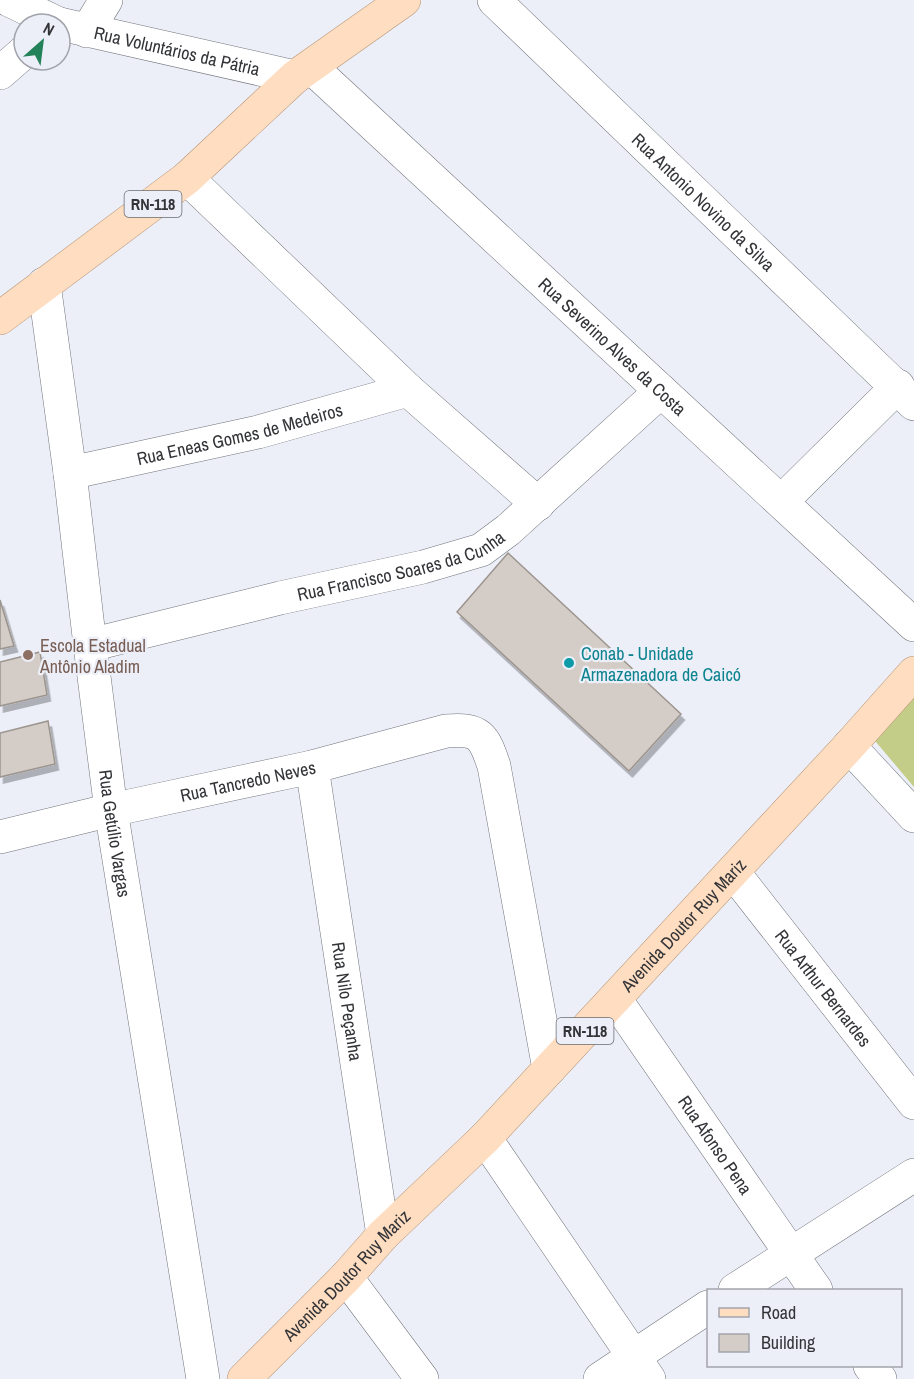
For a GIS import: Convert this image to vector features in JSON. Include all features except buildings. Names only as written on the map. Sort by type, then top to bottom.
[{"type":"main road","name":"RN-118","points":[[0,318],[188,178],[303,72],[404,0]]},
{"type":"main road","name":"Avenida Doutor Ruy Mariz","points":[[244,1379],[346,1276],[383,1235],[485,1138],[733,872],[914,673]]},
{"type":"street","name":"Rua Voluntários da Pátria","points":[[9,0],[35,12]]},
{"type":"street","points":[[72,20],[106,0]]},
{"type":"street","name":"Rua Antonio Novino da Silva","points":[[494,0],[906,395]]},
{"type":"street","name":"Rua Voluntários da Pátria","points":[[72,27],[303,72]]},
{"type":"street","points":[[0,73],[12,62]]},
{"type":"street","name":"Rua Severino Alves da Costa","points":[[303,72],[661,391],[914,625]]},
{"type":"street","points":[[188,178],[408,390],[538,504]]},
{"type":"street","name":"Rua Getúlio Vargas","points":[[44,284],[70,473],[111,810],[203,1379]]},
{"type":"street","name":"Rua Eneas Gomes de Medeiros","points":[[70,473],[258,432],[408,390]]},
{"type":"street","name":"Rua Francisco Soares da Cunha","points":[[90,645],[280,598],[423,567],[481,550],[538,504],[661,391]]},
{"type":"street","points":[[782,501],[906,395]]},
{"type":"street","name":"Rua Tancredo Neves","points":[[0,837],[312,766],[446,731],[462,729],[479,735],[487,746],[494,766],[549,1069]]},
{"type":"street","points":[[849,746],[914,816]]},
{"type":"street","name":"Rua Nilo Peçanha","points":[[312,766],[383,1235]]},
{"type":"street","name":"Rua Arthur Bernardes","points":[[733,872],[914,1103]]},
{"type":"street","name":"Rua Afonso Pena","points":[[615,999],[815,1289]]},
{"type":"street","points":[[485,1138],[641,1367]]},
{"type":"street","points":[[737,1289],[914,1175]]},
{"type":"street","points":[[346,1276],[422,1379]]},
{"type":"street","points":[[600,1379],[641,1367],[707,1308]]},
{"type":"green space","points":[[914,681],[914,787],[865,729]]},
{"type":"place","name":"Escola Estadual Antônio Aladim","points":[[28,655]]},
{"type":"place","name":"Conab - Unidade Armazenadora de Caicó","points":[[569,663]]}]
